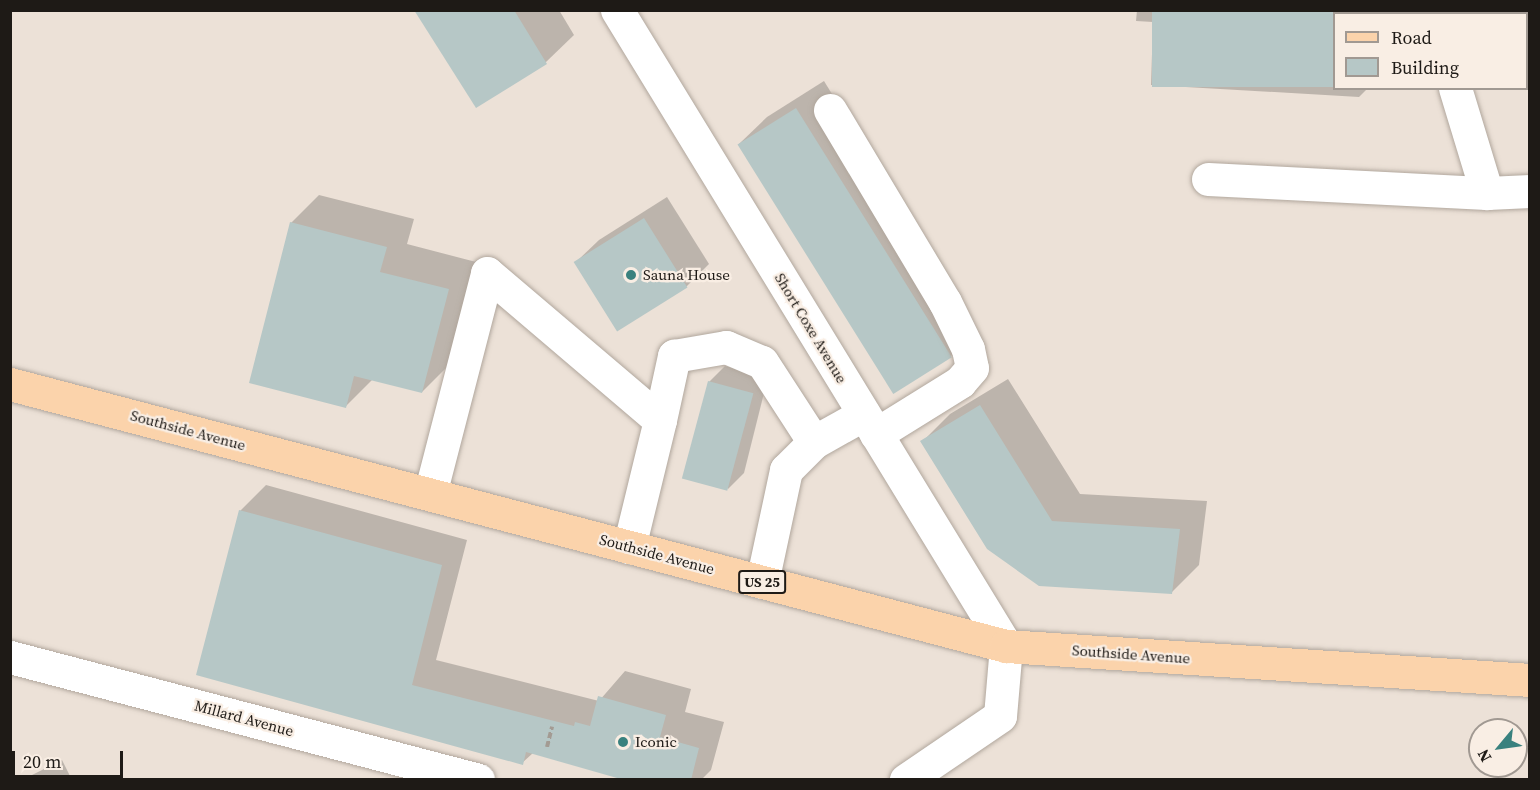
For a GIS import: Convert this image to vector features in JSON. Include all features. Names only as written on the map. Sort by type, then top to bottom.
[{"type":"main road","name":"Southside Avenue","points":[[10,384],[1006,646],[1530,680]]},
{"type":"street","name":"Short Coxe Avenue","points":[[617,10],[1006,646]]},
{"type":"street","points":[[1456,90],[1487,193]]},
{"type":"street","points":[[762,582],[786,470],[814,442],[870,424],[960,382],[972,368],[968,349],[945,302],[830,110]]},
{"type":"street","points":[[1208,179],[1487,193],[1530,191]]},
{"type":"street","points":[[430,494],[487,273],[660,420]]},
{"type":"street","points":[[628,547],[674,356],[726,347],[762,362],[814,442]]},
{"type":"street","points":[[906,780],[1000,716],[1006,646]]},
{"type":"street","name":"Millard Avenue","points":[[10,657],[419,773],[478,780]]},
{"type":"path","points":[[547,747],[552,727]]},
{"type":"building","points":[[414,10],[514,10],[547,64],[476,108]]},
{"type":"building","points":[[1152,10],[1335,10],[1333,12],[1333,87],[1152,87]]},
{"type":"building","points":[[796,108],[952,357],[893,394],[737,145]]},
{"type":"building","name":"Sauna House","points":[[644,218],[687,288],[617,332],[574,262]]},
{"type":"building","points":[[290,222],[387,247],[380,272],[449,289],[422,393],[354,376],[346,408],[249,383]]},
{"type":"building","points":[[708,381],[753,393],[727,491],[682,479]]},
{"type":"building","points":[[980,405],[1052,521],[1180,529],[1172,594],[1039,586],[987,549],[920,441]]},
{"type":"building","points":[[239,510],[442,565],[412,685],[574,726],[575,722],[590,726],[598,696],[666,715],[660,737],[699,748],[691,780],[624,780],[526,752],[523,765],[196,675]]},
{"type":"place","name":"Sauna House","points":[[631,275]]},
{"type":"place","name":"Iconic","points":[[623,742]]}]
